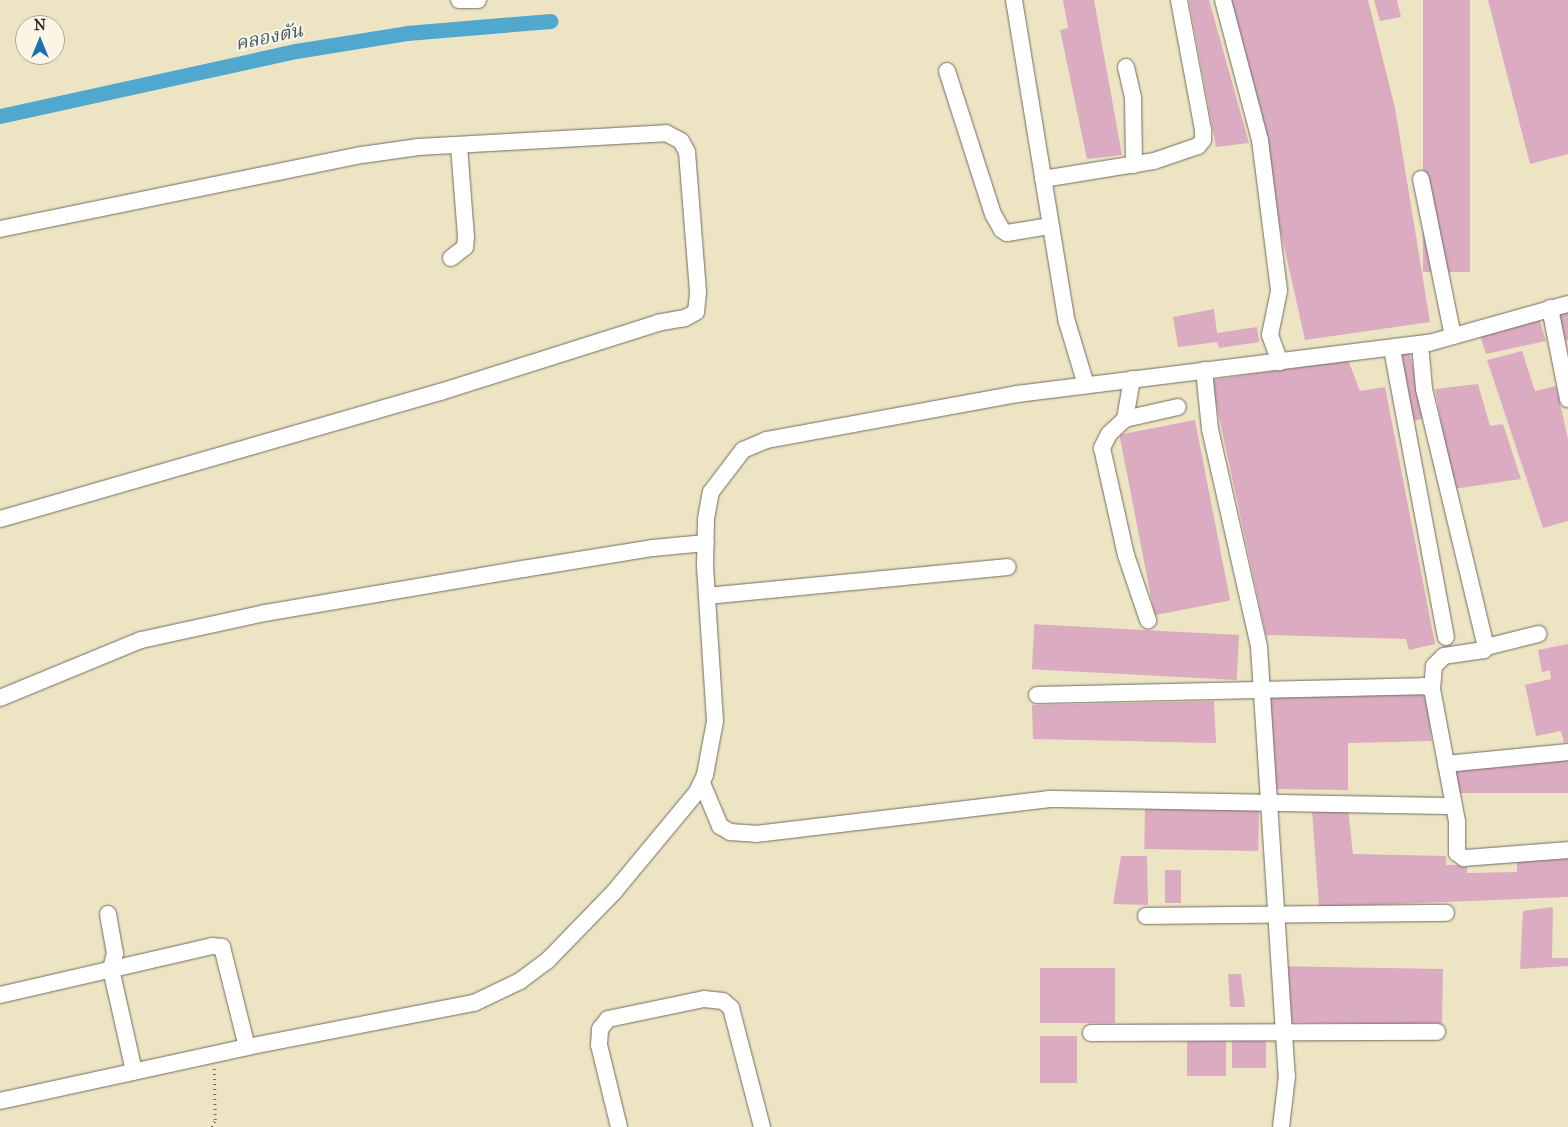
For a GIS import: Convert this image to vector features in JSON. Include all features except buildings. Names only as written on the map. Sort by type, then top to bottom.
[{"type":"street","points":[[459,0],[478,0]]},
{"type":"street","points":[[1014,0],[1067,322],[1086,385]]},
{"type":"street","points":[[1043,179],[1134,165],[1189,151],[1203,140],[1179,0]]},
{"type":"street","points":[[1223,0],[1260,140],[1279,291],[1270,335],[1280,362]]},
{"type":"street","points":[[1126,67],[1133,98],[1134,165]]},
{"type":"street","points":[[947,71],[993,214],[1002,230],[1007,233],[1050,226]]},
{"type":"street","points":[[0,228],[362,155],[459,146],[658,133],[674,136],[687,152],[698,293],[696,312],[440,392],[0,519]]},
{"type":"street","points":[[450,258],[465,247],[466,237],[459,146]]},
{"type":"street","points":[[1421,179],[1453,336]]},
{"type":"street","points":[[0,1101],[247,1047],[474,1003],[520,981],[547,961],[614,892],[702,783],[712,753],[715,720],[707,596],[706,543],[711,492],[743,450],[767,440],[972,402],[1132,379],[1392,349],[1453,336],[1568,304]]},
{"type":"street","points":[[1550,308],[1568,399]]},
{"type":"street","points":[[1420,344],[1424,389],[1486,647]]},
{"type":"street","points":[[1392,349],[1446,637]]},
{"type":"street","points":[[1204,370],[1210,428],[1255,622],[1262,689],[1287,1076],[1281,1127]]},
{"type":"street","points":[[1126,419],[1132,379]]},
{"type":"street","points":[[1148,620],[1126,555],[1102,448],[1108,434],[1126,419],[1178,407]]},
{"type":"street","points":[[0,698],[141,640],[265,613],[653,548],[706,543]]},
{"type":"street","points":[[707,596],[1008,567]]},
{"type":"street","points":[[1538,634],[1486,647],[1484,650],[1444,656],[1434,666],[1432,689],[1457,821],[1457,853],[1464,858],[1568,850]]},
{"type":"street","points":[[1037,695],[1262,689],[1432,689]]},
{"type":"street","points":[[1446,764],[1568,752]]},
{"type":"street","points":[[702,783],[720,826],[730,832],[756,834],[1050,799],[1453,806]]},
{"type":"street","points":[[1146,916],[1446,913]]},
{"type":"street","points":[[108,914],[116,953],[111,969],[134,1071]]},
{"type":"street","points":[[0,995],[212,946],[222,947],[247,1047]]},
{"type":"street","points":[[619,1127],[599,1044],[600,1029],[608,1019],[704,999],[723,1001],[731,1008],[762,1127]]},
{"type":"street","points":[[1090,1033],[1437,1032]]},
{"type":"path","points":[[212,1127],[215,1112],[214,1054]]},
{"type":"waterway","name":"คลองตัน","points":[[0,116],[296,51],[407,33],[551,21]]}]
